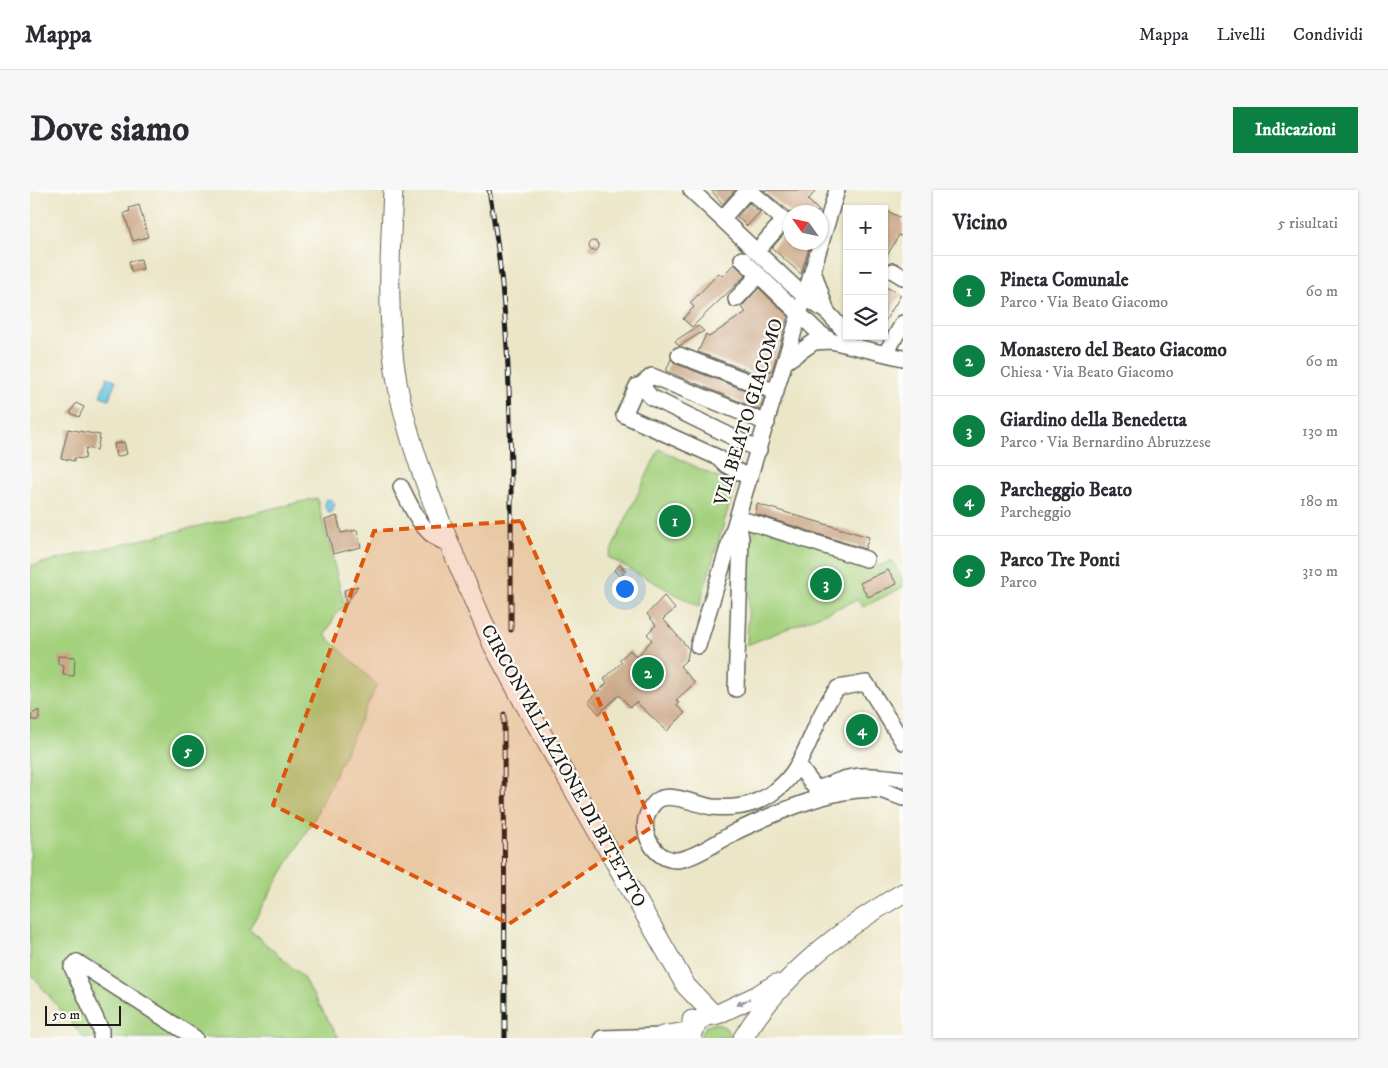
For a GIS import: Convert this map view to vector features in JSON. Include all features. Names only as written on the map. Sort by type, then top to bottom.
[{"type":"main road","name":"CIRCONVALLAZIONE DI BITETTO","points":[[393,190],[392,339],[397,380],[405,421],[450,544],[493,645],[686,986]]},
{"type":"main road","points":[[742,1038],[765,1003],[798,970],[836,937],[903,893]]},
{"type":"main road","points":[[662,1036],[688,1036],[704,1017],[756,996],[798,970]]},
{"type":"main road","points":[[686,986],[715,1014],[727,1017],[735,1022],[742,1038]]},
{"type":"main road","points":[[686,986],[688,1036]]},
{"type":"street","points":[[691,190],[805,297],[827,312],[843,330]]},
{"type":"street","points":[[722,219],[749,190],[783,220]]},
{"type":"street","name":"VIA BEATO GIACOMO","points":[[828,212],[837,190]]},
{"type":"street","points":[[757,251],[783,227]]},
{"type":"street","name":"VIA BEATO GIACOMO","points":[[698,646],[800,315],[813,270],[814,250]]},
{"type":"street","points":[[742,259],[818,332],[831,341]]},
{"type":"street","points":[[813,270],[827,312]]},
{"type":"street","points":[[736,299],[758,275]]},
{"type":"street","points":[[886,353],[903,323]]},
{"type":"street","points":[[854,340],[863,347]]},
{"type":"street","points":[[785,362],[814,342],[831,341],[863,347],[903,358]]},
{"type":"street","points":[[679,356],[776,392]]},
{"type":"street","points":[[750,478],[726,465],[719,458],[624,414],[637,386],[652,376],[767,423]]},
{"type":"street","points":[[641,384],[652,397],[758,450]]},
{"type":"street","points":[[401,487],[424,528],[436,540],[450,544]]},
{"type":"street","points":[[736,689],[741,539],[738,518],[866,559]]},
{"type":"street","points":[[903,742],[866,683],[838,688],[825,705],[811,742],[798,764],[787,781],[769,795],[752,803],[734,808],[712,807],[671,798],[660,799],[650,808],[644,820],[644,832],[652,846],[662,856],[672,860],[683,859],[738,830],[794,807],[830,796],[854,790],[879,790],[903,798]]},
{"type":"street","points":[[798,764],[816,789],[832,786],[838,781],[860,777],[883,776],[903,779]]},
{"type":"street","points":[[102,1038],[101,1030],[72,967],[77,962],[195,1038]]},
{"type":"street","points":[[602,1038],[662,1036]]},
{"type":"highlighted area","points":[[521,521],[653,826],[509,924],[273,805],[374,531]]},
{"type":"green space","points":[[659,449],[735,486],[699,607],[608,557]]},
{"type":"green space","points":[[317,498],[345,607],[337,612],[325,635],[377,685],[315,817],[249,929],[302,976],[339,1038],[84,1038],[30,973],[30,566]]},
{"type":"green space","points":[[758,526],[879,566],[892,560],[903,581],[903,587],[863,607],[857,600],[747,645],[751,536],[754,534],[754,528]]},
{"type":"green space","points":[[716,1023],[726,1028],[731,1038],[699,1038],[706,1026]]},
{"type":"water","points":[[107,377],[116,380],[109,399],[100,396]]},
{"type":"water","points":[[327,499],[332,500],[335,505],[330,514],[324,506]]},
{"type":"building","points":[[711,190],[735,190],[723,204]]},
{"type":"building","points":[[763,190],[816,190],[808,200],[813,205],[783,206]]},
{"type":"building","points":[[749,203],[760,212],[747,226],[737,217]]},
{"type":"building","points":[[139,205],[148,237],[133,241],[124,213],[130,211],[129,208]]},
{"type":"building","points":[[888,211],[903,219],[903,237],[899,235],[888,254]]},
{"type":"building","points":[[783,235],[783,250],[808,250],[801,274],[772,248]]},
{"type":"building","points":[[592,241],[596,241],[599,246],[598,250],[592,251],[589,248],[589,244]]},
{"type":"building","points":[[141,259],[143,269],[131,271],[129,261]]},
{"type":"building","points":[[734,264],[746,275],[692,327],[683,319],[694,307],[690,303],[719,273],[722,276]]},
{"type":"building","points":[[759,288],[788,316],[772,371],[770,370],[767,378],[698,352],[706,334],[709,337],[746,312],[741,307]]},
{"type":"building","points":[[888,288],[901,295],[888,316]]},
{"type":"building","points":[[698,326],[704,331],[679,346],[675,341]]},
{"type":"building","points":[[671,359],[676,364],[764,397],[760,410],[666,371]]},
{"type":"building","points":[[76,403],[84,407],[79,417],[70,413]]},
{"type":"building","points":[[68,429],[100,435],[97,450],[86,448],[85,459],[74,458],[74,461],[61,458]]},
{"type":"building","points":[[124,442],[127,454],[116,457],[114,444]]},
{"type":"building","points":[[757,504],[869,537],[865,549],[756,514]]},
{"type":"building","points":[[337,516],[341,533],[357,530],[361,547],[333,554],[325,520]]},
{"type":"building","points":[[620,565],[626,571],[620,577],[614,570]]},
{"type":"building","points":[[888,570],[897,584],[868,597],[860,583]]},
{"type":"building","points":[[358,586],[346,605],[344,590]]},
{"type":"building","points":[[664,596],[675,609],[663,619],[689,649],[687,659],[680,666],[695,683],[676,700],[679,703],[677,706],[685,713],[667,731],[636,702],[630,707],[619,695],[599,714],[588,701],[607,683],[604,679],[622,662],[619,660],[630,650],[636,657],[652,640],[647,634],[656,625],[647,614]]},
{"type":"building","points":[[58,656],[75,657],[74,676],[63,675],[64,665],[58,664]]},
{"type":"building","points":[[39,710],[39,720],[31,720],[32,714]]},
{"type":"railway","points":[[489,190],[503,299],[510,409],[511,630]]},
{"type":"railway","points":[[504,714],[505,1038]]},
{"type":"place","name":"Pineta Comunale","points":[[675,521]]},
{"type":"place","name":"Giardino della Benedetta","points":[[826,584]]},
{"type":"place","name":"Monastero del Beato Giacomo","points":[[648,673]]},
{"type":"place","name":"Parcheggio Beato","points":[[862,730]]},
{"type":"place","name":"Parco Tre Ponti","points":[[188,751]]}]
